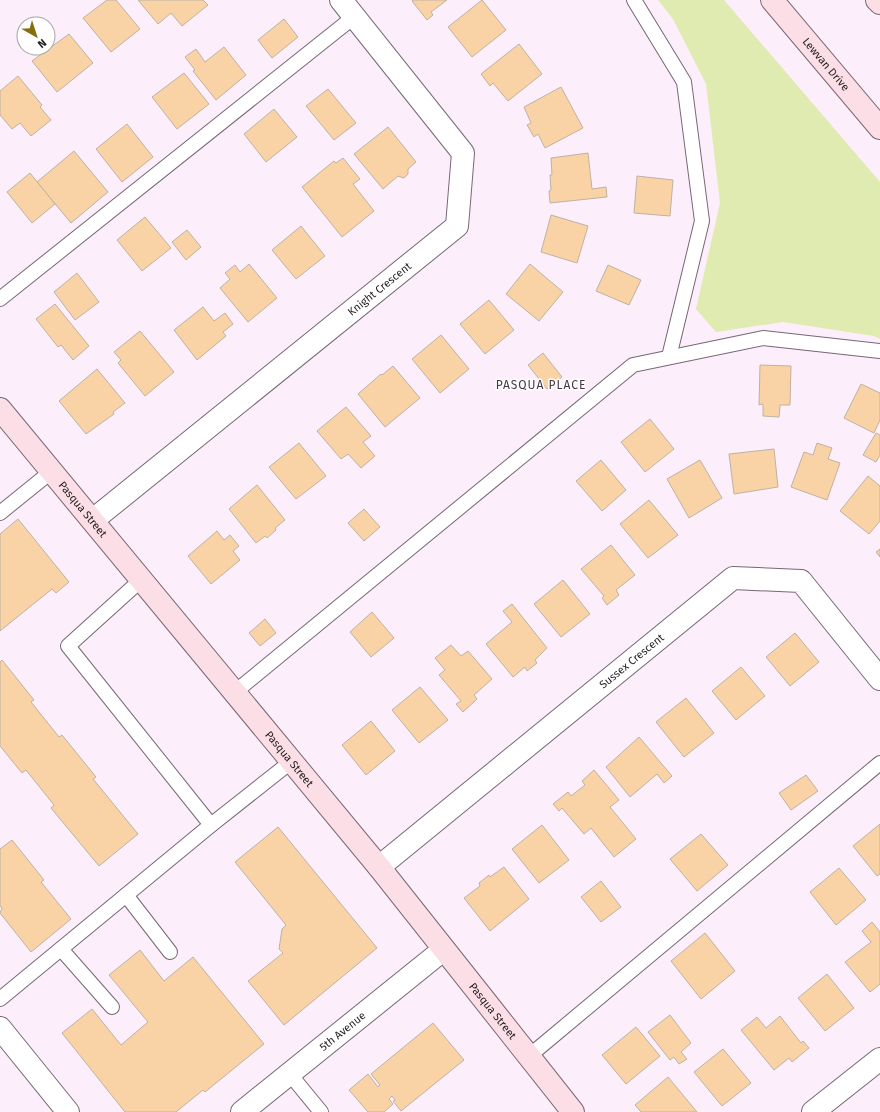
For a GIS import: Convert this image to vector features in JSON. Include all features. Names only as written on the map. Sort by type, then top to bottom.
[{"type":"street","name":"Lewvan Drive","points":[[772,0],[880,128]]},
{"type":"street","name":"Knight Crescent","points":[[93,520],[456,226],[463,153],[348,8]]},
{"type":"street","name":"Pasqua Street","points":[[0,409],[379,867],[443,950],[573,1112]]},
{"type":"street","name":"Sussex Crescent","points":[[379,867],[734,578],[802,580],[880,679]]},
{"type":"street","name":"5th Avenue","points":[[242,1112],[443,950]]},
{"type":"street","points":[[0,1028],[68,1112]]},
{"type":"street","points":[[813,1112],[880,1058]]},
{"type":"lane","points":[[634,0],[684,82],[702,221],[669,357]]},
{"type":"lane","points":[[0,299],[348,8]]},
{"type":"lane","points":[[235,692],[633,365],[763,338],[880,351]]},
{"type":"lane","points":[[0,513],[52,471]]},
{"type":"lane","points":[[142,579],[68,646],[212,825]]},
{"type":"lane","points":[[0,999],[292,761]]},
{"type":"lane","points":[[528,1057],[880,763]]},
{"type":"lane","points":[[126,895],[170,952]]},
{"type":"lane","points":[[61,949],[112,1007]]},
{"type":"lane","points":[[290,1073],[321,1112]]},
{"type":"green space","points":[[658,0],[724,0],[880,182],[880,339],[874,336],[783,322],[716,332],[696,309],[720,203],[706,84],[673,19]]},
{"type":"building","points":[[107,0],[116,0],[140,29],[111,52],[83,18]]},
{"type":"building","points":[[138,0],[203,0],[208,5],[182,26],[171,13],[158,24]]},
{"type":"building","points":[[447,0],[431,12],[433,15],[427,20],[412,1]]},
{"type":"building","points":[[482,0],[506,30],[472,57],[448,27]]},
{"type":"building","points":[[284,19],[298,37],[272,58],[258,40]]},
{"type":"building","points":[[69,34],[93,63],[57,92],[32,61],[39,56],[56,56],[56,43]]},
{"type":"building","points":[[519,44],[542,74],[508,101],[493,83],[490,86],[481,74]]},
{"type":"building","points":[[224,47],[246,75],[216,100],[193,71],[195,70],[185,57],[196,49],[205,62]]},
{"type":"building","points":[[184,73],[209,104],[177,129],[152,97]]},
{"type":"building","points":[[18,76],[42,105],[40,107],[51,120],[31,136],[20,123],[12,129],[0,115],[0,91]]},
{"type":"building","points":[[561,87],[583,128],[545,148],[538,134],[534,137],[527,125],[531,123],[524,107]]},
{"type":"building","points":[[328,89],[356,123],[334,140],[306,106]]},
{"type":"building","points":[[274,109],[297,137],[266,162],[244,134]]},
{"type":"building","points":[[127,124],[153,157],[122,182],[96,149]]},
{"type":"building","points":[[388,127],[416,162],[408,169],[408,174],[404,178],[398,176],[383,189],[354,154]]},
{"type":"building","points":[[74,151],[108,192],[71,223],[37,182]]},
{"type":"building","points":[[588,153],[592,189],[606,187],[607,197],[550,203],[550,175],[552,175],[551,158]]},
{"type":"building","points":[[343,158],[360,179],[353,184],[374,211],[342,237],[302,187],[334,161],[336,163]]},
{"type":"building","points":[[30,173],[55,204],[32,223],[7,192]]},
{"type":"building","points":[[637,176],[673,180],[670,216],[634,213]]},
{"type":"building","points":[[551,215],[588,226],[577,263],[541,252]]},
{"type":"building","points":[[145,217],[171,248],[142,271],[117,240]]},
{"type":"building","points":[[301,226],[325,256],[296,279],[272,250]]},
{"type":"building","points":[[187,230],[201,247],[186,260],[172,242]]},
{"type":"building","points":[[249,264],[277,298],[248,322],[220,288],[230,279],[225,273],[235,265],[240,272]]},
{"type":"building","points":[[530,264],[563,292],[539,321],[506,294]]},
{"type":"building","points":[[608,265],[641,280],[629,305],[596,291]]},
{"type":"building","points":[[77,273],[99,302],[75,320],[54,292]]},
{"type":"building","points":[[489,300],[514,330],[485,354],[460,324]]},
{"type":"building","points":[[55,304],[89,346],[73,360],[61,345],[58,347],[36,319]]},
{"type":"building","points":[[203,307],[214,321],[225,313],[233,324],[223,332],[226,336],[197,360],[174,330]]},
{"type":"building","points":[[140,331],[174,372],[145,396],[118,363],[121,360],[114,352]]},
{"type":"building","points":[[441,335],[469,369],[440,393],[412,359]]},
{"type":"building","points":[[543,353],[562,377],[547,389],[528,365]]},
{"type":"building","points":[[760,365],[791,366],[790,405],[780,405],[779,417],[763,416],[763,404],[759,405]]},
{"type":"building","points":[[393,366],[420,398],[385,427],[358,394],[381,374],[382,375]]},
{"type":"building","points":[[97,369],[125,403],[113,412],[114,414],[86,434],[59,401]]},
{"type":"building","points":[[861,384],[880,393],[880,420],[874,433],[844,418]]},
{"type":"building","points":[[346,407],[371,436],[363,442],[375,456],[361,468],[348,454],[341,459],[317,431]]},
{"type":"building","points":[[650,419],[674,449],[645,472],[621,442]]},
{"type":"building","points":[[876,433],[880,435],[880,455],[876,462],[863,455]]},
{"type":"building","points":[[299,443],[326,476],[296,499],[269,467]]},
{"type":"building","points":[[817,443],[832,448],[828,459],[840,463],[827,500],[791,487],[804,452],[813,455]]},
{"type":"building","points":[[774,449],[778,487],[734,494],[729,454]]},
{"type":"building","points":[[601,460],[626,490],[602,511],[576,481]]},
{"type":"building","points":[[700,460],[722,498],[689,518],[667,479]]},
{"type":"building","points":[[868,476],[880,486],[880,521],[869,534],[840,511]]},
{"type":"building","points":[[257,485],[285,520],[275,528],[276,530],[267,538],[265,536],[256,543],[229,509]]},
{"type":"building","points":[[649,500],[678,535],[648,558],[620,524]]},
{"type":"building","points":[[364,509],[380,527],[364,541],[348,523]]},
{"type":"building","points":[[18,519],[69,582],[56,593],[52,589],[0,631],[0,534]]},
{"type":"building","points":[[217,531],[224,540],[230,535],[239,546],[233,551],[240,560],[211,584],[188,556]]},
{"type":"building","points":[[611,545],[635,575],[616,590],[619,595],[607,605],[602,598],[604,596],[581,569]]},
{"type":"building","points":[[880,549],[880,557],[876,552]]},
{"type":"building","points":[[563,580],[590,614],[561,637],[534,604]]},
{"type":"building","points":[[512,604],[547,648],[535,660],[537,663],[527,671],[525,667],[513,677],[486,644],[512,622],[503,611]]},
{"type":"building","points":[[372,612],[394,638],[371,657],[350,632]]},
{"type":"building","points":[[265,619],[276,633],[260,646],[249,633]]},
{"type":"building","points":[[795,633],[819,662],[790,686],[766,657]]},
{"type":"building","points":[[451,645],[461,656],[468,651],[492,679],[474,695],[477,699],[463,712],[456,704],[461,701],[439,675],[445,670],[435,658]]},
{"type":"building","points":[[2,660],[34,700],[31,702],[59,737],[62,735],[96,777],[93,779],[138,834],[99,866],[51,808],[54,805],[26,770],[22,773],[0,746],[0,662]]},
{"type":"building","points":[[741,667],[765,696],[736,720],[712,691]]},
{"type":"building","points":[[420,687],[448,720],[419,743],[392,710]]},
{"type":"building","points":[[686,698],[714,733],[684,757],[656,722]]},
{"type":"building","points":[[371,721],[395,751],[366,775],[342,745]]},
{"type":"building","points":[[639,737],[672,776],[664,783],[657,774],[630,797],[606,767]]},
{"type":"building","points":[[594,770],[619,800],[610,807],[636,839],[614,857],[591,828],[584,834],[562,808],[559,811],[553,804],[568,792],[571,796],[585,785],[582,781]]},
{"type":"building","points":[[806,775],[818,791],[791,810],[779,793]]},
{"type":"building","points":[[880,824],[880,874],[877,876],[853,846]]},
{"type":"building","points":[[542,825],[569,860],[539,883],[512,849]]},
{"type":"building","points":[[278,827],[377,948],[284,1025],[248,981],[283,953],[279,949],[282,929],[286,925],[235,862]]},
{"type":"building","points":[[701,834],[728,865],[697,891],[670,859]]},
{"type":"building","points":[[12,840],[44,880],[41,882],[71,919],[31,952],[0,913],[2,908],[0,906],[0,849]]},
{"type":"building","points":[[504,867],[529,899],[490,931],[464,898],[480,886],[479,883],[489,875],[490,877]]},
{"type":"building","points":[[839,868],[866,900],[836,925],[810,892]]},
{"type":"building","points":[[601,881],[621,907],[601,922],[581,897]]},
{"type":"building","points":[[872,922],[880,932],[880,984],[870,992],[845,962],[871,942],[862,931]]},
{"type":"building","points":[[705,933],[735,971],[701,999],[671,961]]},
{"type":"building","points":[[140,950],[164,981],[193,957],[264,1044],[205,1092],[203,1090],[176,1112],[125,1112],[62,1033],[92,1009],[121,1045],[148,1022],[109,975]]},
{"type":"building","points":[[827,974],[854,1008],[825,1031],[798,998]]},
{"type":"building","points":[[670,1015],[691,1043],[681,1052],[687,1059],[679,1064],[674,1057],[670,1060],[648,1032]]},
{"type":"building","points":[[780,1016],[801,1043],[803,1041],[809,1048],[792,1062],[789,1058],[774,1070],[741,1030],[757,1017],[766,1028]]},
{"type":"building","points":[[433,1023],[464,1060],[401,1111],[393,1101],[395,1100],[392,1096],[389,1099],[393,1104],[384,1112],[368,1112],[349,1090],[368,1074],[378,1087],[380,1085],[371,1074]]},
{"type":"building","points":[[636,1027],[660,1056],[626,1084],[602,1055]]},
{"type":"building","points":[[723,1049],[751,1083],[722,1106],[694,1072]]},
{"type":"building","points":[[668,1077],[697,1112],[641,1112],[635,1105]]},
{"type":"district","name":"PASQUA PLACE","points":[[541,385]]}]
